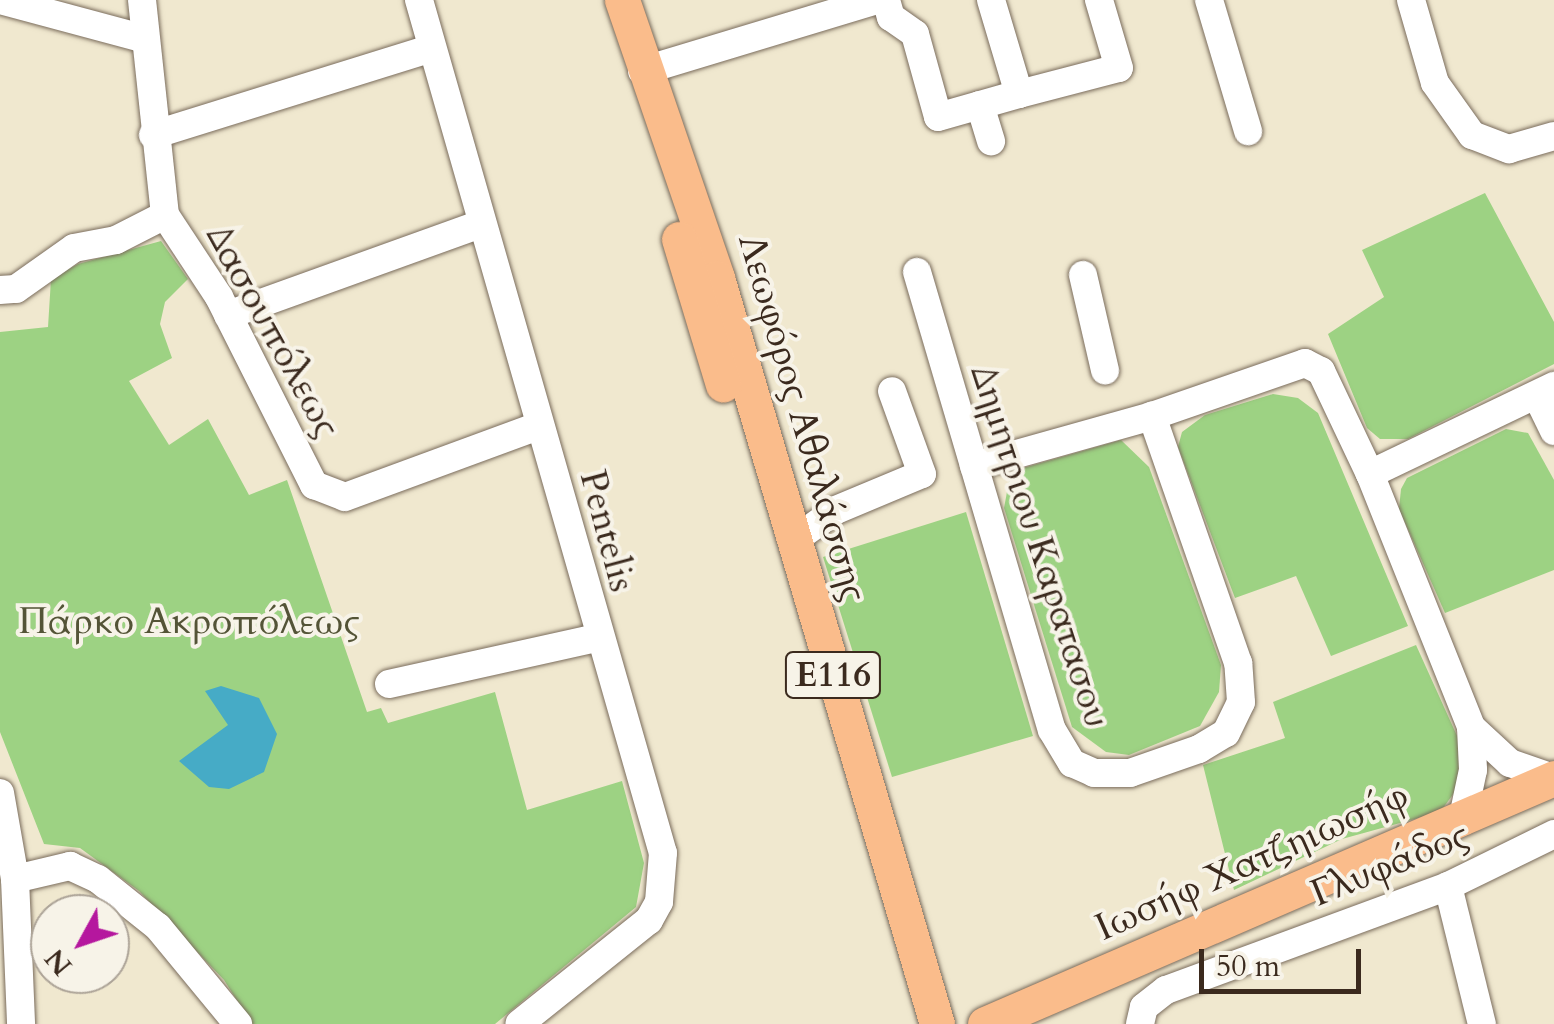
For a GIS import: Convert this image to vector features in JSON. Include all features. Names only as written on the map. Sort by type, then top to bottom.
[{"type":"main road","name":"Λεωφόρος Αθαλάσσης","points":[[622,0],[642,70],[666,114],[937,1024]]},
{"type":"main road","name":"Λεωφόρος Αθαλάσσης","points":[[642,70],[643,117],[912,1024]]},
{"type":"main road","name":"Ιωσήφ Χατζηιωσήφ","points":[[984,1024],[1554,778]]},
{"type":"street","points":[[0,0],[142,38]]},
{"type":"street","name":"Δασουπόλεως","points":[[142,0],[142,38],[165,215],[228,315],[314,484],[328,496],[345,497],[538,426]]},
{"type":"street","points":[[642,70],[844,4],[878,0]]},
{"type":"street","points":[[886,0],[890,17],[915,34],[938,117],[1119,68],[1098,0]]},
{"type":"street","points":[[991,0],[1018,94]]},
{"type":"street","points":[[1209,0],[1248,131]]},
{"type":"street","points":[[1411,0],[1436,83],[1472,134],[1510,148],[1554,136]]},
{"type":"street","name":"Pentelis","points":[[424,1],[432,48],[597,638],[660,833],[659,902],[639,931],[519,1024]]},
{"type":"street","points":[[154,135],[432,48]]},
{"type":"street","points":[[980,105],[991,141]]},
{"type":"street","name":"Δασουπόλεως","points":[[8,290],[63,254],[116,240],[165,215]]},
{"type":"street","points":[[228,315],[481,224]]},
{"type":"street","name":"Δημητριου Καρατασου","points":[[917,272],[1052,730],[1072,763],[1094,774],[1130,773],[1226,733],[1241,702],[1238,663],[1152,416]]},
{"type":"street","points":[[1084,275],[1105,370]]},
{"type":"street","points":[[974,466],[1152,416],[1306,363],[1332,386],[1471,727],[1473,770],[1463,816]]},
{"type":"street","points":[[793,540],[836,510],[922,474],[892,391]]},
{"type":"street","points":[[1370,474],[1545,391],[1554,431]]},
{"type":"street","points":[[389,684],[597,638]]},
{"type":"street","points":[[1471,727],[1510,763],[1554,778]]},
{"type":"street","points":[[0,793],[15,879],[22,1024]]},
{"type":"street","name":"Γλυφάδος","points":[[1142,1016],[1166,990],[1448,886],[1554,834]]},
{"type":"street","points":[[15,879],[70,866],[98,878],[158,928],[238,1024]]},
{"type":"street","points":[[1448,886],[1482,1024]]},
{"type":"green space","points":[[1485,193],[1554,322],[1554,364],[1408,439],[1380,439],[1367,428],[1328,334],[1384,297],[1362,250]]},
{"type":"green space","name":"Πάρκο Ακροπόλεως","points":[[161,241],[188,279],[165,302],[160,324],[172,358],[129,381],[169,445],[208,419],[249,495],[287,480],[367,712],[381,708],[388,723],[495,692],[527,810],[622,781],[644,863],[636,907],[495,1024],[252,1024],[224,980],[139,891],[80,848],[44,844],[0,732],[0,332],[48,327],[51,279],[78,264]]},
{"type":"green space","points":[[1273,394],[1298,398],[1318,413],[1408,626],[1331,656],[1296,576],[1235,598],[1178,447],[1182,432],[1205,415]]},
{"type":"green space","points":[[1506,429],[1528,433],[1554,480],[1554,570],[1445,613],[1399,509],[1401,489],[1407,478]]},
{"type":"green space","points":[[1121,440],[1149,467],[1221,665],[1219,692],[1200,726],[1129,755],[1106,752],[1072,727],[1004,508],[1009,481],[1023,468]]},
{"type":"green space","points":[[966,512],[1033,736],[892,777],[823,557]]},
{"type":"green space","points":[[1416,645],[1458,738],[1460,785],[1440,812],[1342,839],[1234,890],[1203,765],[1285,738],[1273,702]]},
{"type":"water","points":[[221,686],[259,698],[277,734],[264,772],[229,789],[209,787],[179,761],[228,725],[205,691]]}]
